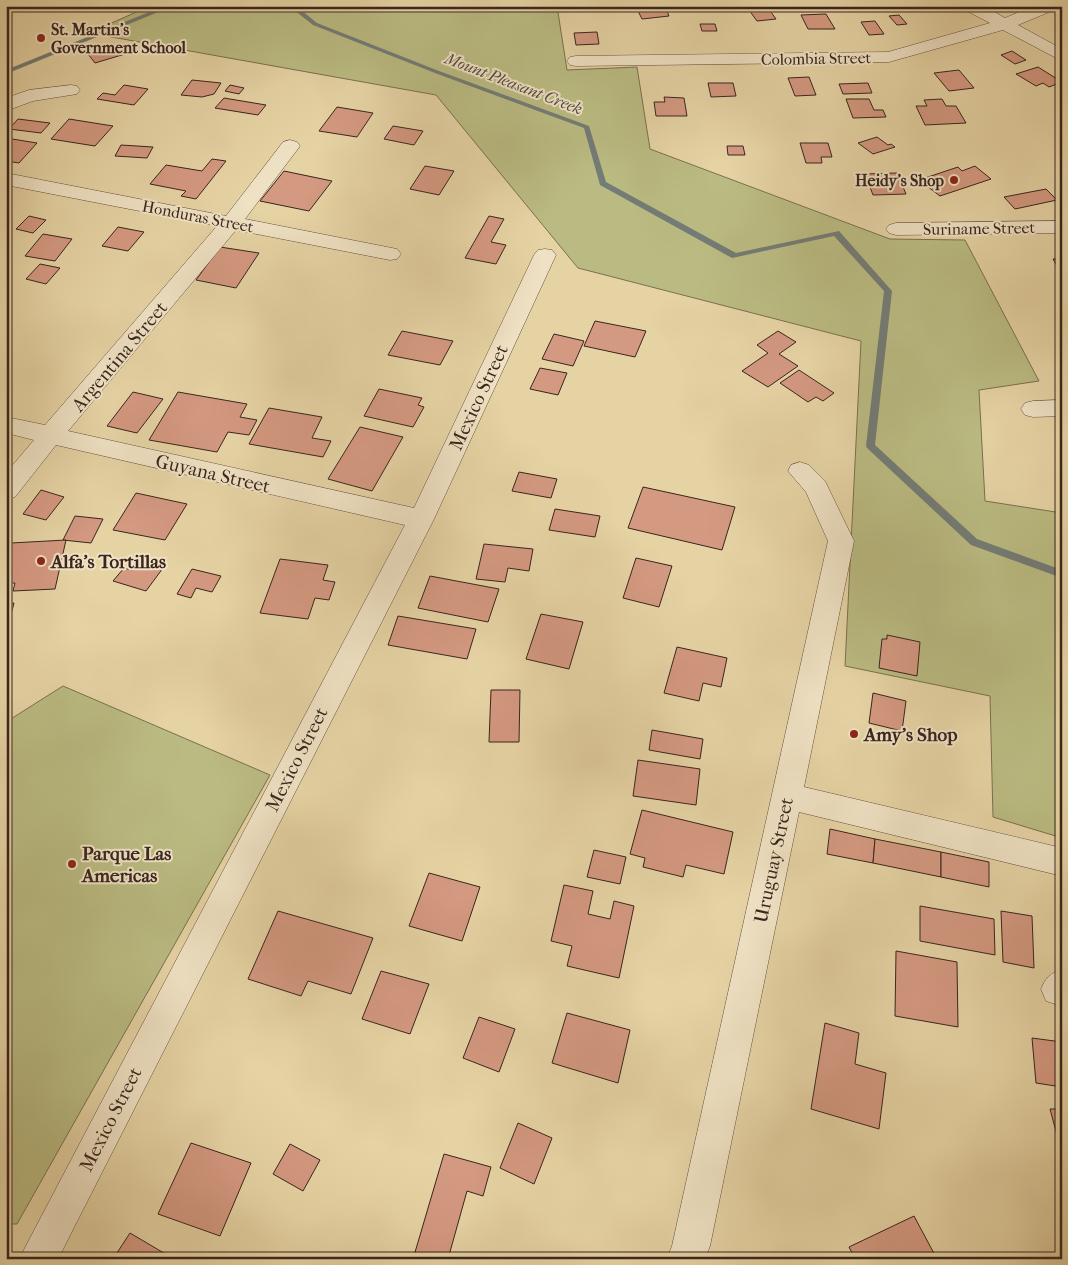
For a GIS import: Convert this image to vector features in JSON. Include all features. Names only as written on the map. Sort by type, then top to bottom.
[{"type":"street","points":[[971,6],[1062,56]]},
{"type":"street","name":"Colombia Street","points":[[576,61],[888,57],[1003,24],[1048,6]]},
{"type":"street","points":[[6,105],[29,96],[71,90]]},
{"type":"street","name":"Argentina Street","points":[[6,491],[50,436],[232,222],[290,146]]},
{"type":"street","name":"Honduras Street","points":[[6,180],[232,222],[390,254]]},
{"type":"street","name":"Suriname Street","points":[[896,229],[1062,227]]},
{"type":"street","name":"Mexico Street","points":[[38,1259],[420,519],[546,255]]},
{"type":"street","points":[[1033,409],[1062,408]]},
{"type":"street","name":"Guyana Street","points":[[6,425],[420,519]]},
{"type":"street","name":"Uruguay Street","points":[[686,1259],[693,1236],[841,541],[816,487],[800,471]]},
{"type":"street","points":[[786,796],[1062,862]]},
{"type":"green space","points":[[150,6],[557,6],[567,70],[637,67],[650,149],[890,239],[965,240],[1039,381],[979,390],[985,501],[1062,513],[1062,838],[993,817],[990,696],[845,666],[861,341],[578,268],[436,95],[89,33]]},
{"type":"green space","points":[[63,686],[270,775],[17,1224],[6,1224],[6,722]]},
{"type":"building","points":[[649,6],[652,10],[666,9],[669,16],[642,19],[636,7]]},
{"type":"building","points":[[768,8],[776,19],[757,21],[749,10]]},
{"type":"building","points":[[826,14],[835,29],[808,29],[801,15]]},
{"type":"building","points":[[899,15],[907,24],[897,25],[889,16]]},
{"type":"building","points":[[875,21],[884,34],[869,35],[861,22]]},
{"type":"building","points":[[700,24],[715,24],[717,31],[702,31]]},
{"type":"building","points":[[597,32],[599,44],[576,45],[574,33]]},
{"type":"building","points":[[118,46],[125,54],[95,63],[88,54]]},
{"type":"building","points":[[1012,51],[1026,60],[1015,64],[1001,55]]},
{"type":"building","points":[[1038,67],[1062,82],[1049,87],[1043,83],[1036,86],[1016,74]]},
{"type":"building","points":[[959,70],[974,88],[949,91],[934,73]]},
{"type":"building","points":[[809,77],[816,95],[795,96],[788,78]]},
{"type":"building","points":[[192,80],[221,83],[214,94],[202,97],[181,95]]},
{"type":"building","points":[[708,83],[733,83],[736,96],[711,97]]},
{"type":"building","points":[[868,83],[872,93],[843,94],[839,84]]},
{"type":"building","points":[[124,85],[148,89],[134,105],[97,99],[103,93],[115,95]]},
{"type":"building","points":[[230,85],[244,88],[239,94],[225,91]]},
{"type":"building","points":[[664,97],[684,98],[687,116],[656,116],[654,102],[665,102]]},
{"type":"building","points":[[224,98],[266,105],[258,115],[215,108]]},
{"type":"building","points":[[846,99],[869,99],[874,110],[883,110],[886,117],[853,118]]},
{"type":"building","points":[[942,99],[946,106],[956,106],[966,123],[925,125],[916,106],[927,106],[924,100]]},
{"type":"building","points":[[337,107],[373,113],[357,137],[319,131]]},
{"type":"building","points":[[18,119],[50,123],[41,133],[9,129]]},
{"type":"building","points":[[69,119],[113,126],[95,146],[51,139]]},
{"type":"building","points":[[393,126],[423,131],[414,145],[384,139]]},
{"type":"building","points":[[877,137],[888,145],[891,144],[895,147],[873,154],[858,143]]},
{"type":"building","points":[[6,138],[37,143],[19,163],[6,161]]},
{"type":"building","points":[[800,143],[828,143],[832,157],[821,157],[822,163],[806,163]]},
{"type":"building","points":[[121,145],[153,147],[147,158],[115,156]]},
{"type":"building","points":[[727,146],[743,146],[745,155],[728,155]]},
{"type":"building","points":[[212,159],[226,161],[196,199],[181,196],[186,191],[150,184],[166,165],[202,171]]},
{"type":"building","points":[[425,166],[454,171],[439,195],[410,189]]},
{"type":"building","points":[[975,166],[991,179],[940,196],[919,180],[958,167],[962,171]]},
{"type":"building","points":[[284,171],[332,181],[309,211],[260,201]]},
{"type":"building","points":[[897,173],[906,194],[873,195],[865,174]]},
{"type":"building","points":[[1046,189],[1057,200],[1015,209],[1004,197]]},
{"type":"building","points":[[29,216],[46,220],[33,233],[16,229]]},
{"type":"building","points":[[489,216],[504,219],[491,242],[506,245],[496,264],[465,258]]},
{"type":"building","points":[[118,227],[144,232],[128,251],[102,246]]},
{"type":"building","points":[[43,234],[72,239],[55,261],[25,256]]},
{"type":"building","points":[[220,247],[259,253],[236,288],[196,280]]},
{"type":"building","points":[[1053,259],[1062,259],[1062,275]]},
{"type":"building","points":[[40,264],[60,268],[46,284],[26,279]]},
{"type":"building","points":[[595,321],[646,331],[635,357],[584,346]]},
{"type":"building","points":[[402,331],[453,341],[440,365],[388,355]]},
{"type":"building","points":[[778,331],[796,342],[779,354],[798,366],[768,387],[742,371],[768,353],[757,345]]},
{"type":"building","points":[[554,334],[584,341],[573,366],[542,359]]},
{"type":"building","points":[[540,368],[567,373],[558,395],[530,389]]},
{"type":"building","points":[[799,370],[834,393],[823,401],[816,397],[808,402],[780,383]]},
{"type":"building","points":[[379,389],[422,398],[418,405],[424,407],[413,427],[364,416]]},
{"type":"building","points":[[133,392],[163,399],[137,433],[107,426]]},
{"type":"building","points":[[178,392],[247,404],[240,417],[257,420],[249,435],[228,432],[217,452],[149,440]]},
{"type":"building","points":[[269,408],[322,417],[312,438],[331,441],[323,457],[249,444]]},
{"type":"building","points":[[360,427],[403,437],[372,491],[328,479]]},
{"type":"building","points":[[519,472],[557,479],[551,498],[512,491]]},
{"type":"building","points":[[643,487],[735,507],[722,550],[628,528]]},
{"type":"building","points":[[41,490],[64,497],[46,520],[23,514]]},
{"type":"building","points":[[136,493],[187,504],[165,540],[113,530]]},
{"type":"building","points":[[555,509],[600,516],[595,537],[549,530]]},
{"type":"building","points":[[75,516],[103,519],[91,543],[63,540]]},
{"type":"building","points":[[66,540],[55,589],[13,591],[15,583],[6,583],[6,563],[11,543]]},
{"type":"building","points":[[484,544],[533,549],[529,571],[508,568],[505,582],[476,579]]},
{"type":"building","points":[[636,558],[672,566],[659,607],[623,598]]},
{"type":"building","points":[[280,559],[328,565],[323,580],[335,582],[329,600],[315,598],[308,619],[260,613]]},
{"type":"building","points":[[139,560],[163,568],[146,591],[113,581],[124,568],[132,570]]},
{"type":"building","points":[[192,569],[221,576],[212,592],[196,588],[191,598],[177,594]]},
{"type":"building","points":[[430,576],[499,589],[488,622],[418,608]]},
{"type":"building","points":[[14,603],[6,634],[6,604]]},
{"type":"building","points":[[541,614],[583,622],[569,669],[526,659]]},
{"type":"building","points":[[398,616],[476,629],[467,659],[388,645]]},
{"type":"building","points":[[887,635],[920,642],[917,676],[879,668],[882,639],[887,639]]},
{"type":"building","points":[[677,647],[727,658],[721,687],[703,683],[699,701],[664,693]]},
{"type":"building","points":[[491,690],[520,690],[519,742],[489,742]]},
{"type":"building","points":[[873,693],[906,701],[902,731],[869,723]]},
{"type":"building","points":[[652,730],[703,739],[700,759],[649,750]]},
{"type":"building","points":[[638,760],[700,769],[696,805],[633,796]]},
{"type":"building","points":[[642,810],[733,832],[724,874],[686,865],[683,877],[643,867],[645,858],[630,854]]},
{"type":"building","points":[[830,829],[875,839],[873,863],[827,854]]},
{"type":"building","points":[[875,839],[941,852],[941,877],[873,863]]},
{"type":"building","points":[[594,850],[626,857],[620,884],[587,877]]},
{"type":"building","points":[[941,852],[989,862],[989,887],[941,877]]},
{"type":"building","points":[[429,873],[480,887],[462,941],[409,926]]},
{"type":"building","points":[[564,885],[593,891],[588,914],[610,919],[614,901],[634,906],[619,978],[567,966],[572,946],[551,941]]},
{"type":"building","points":[[920,906],[994,919],[995,955],[920,941]]},
{"type":"building","points":[[278,911],[373,938],[351,994],[308,981],[301,996],[248,979]]},
{"type":"building","points":[[1001,911],[1032,916],[1034,968],[1003,962]]},
{"type":"building","points":[[896,951],[957,962],[958,1027],[895,1016]]},
{"type":"building","points":[[381,971],[429,984],[410,1034],[362,1019]]},
{"type":"building","points":[[567,1013],[630,1030],[618,1083],[552,1063]]},
{"type":"building","points":[[479,1017],[515,1029],[499,1072],[463,1058]]},
{"type":"building","points":[[825,1023],[859,1033],[855,1064],[886,1073],[879,1129],[811,1109]]},
{"type":"building","points":[[1032,1038],[1062,1042],[1062,1087],[1036,1083]]},
{"type":"building","points":[[1050,1109],[1062,1109],[1062,1154]]},
{"type":"building","points":[[518,1123],[552,1138],[534,1184],[500,1168]]},
{"type":"building","points":[[191,1143],[251,1163],[220,1236],[158,1214]]},
{"type":"building","points":[[290,1144],[320,1160],[303,1191],[273,1174]]},
{"type":"building","points":[[444,1154],[491,1167],[483,1196],[467,1191],[448,1259],[413,1259]]},
{"type":"building","points":[[914,1216],[937,1259],[855,1259],[849,1247]]},
{"type":"building","points":[[130,1233],[174,1259],[113,1259]]},
{"type":"waterway","points":[[6,72],[170,6]]},
{"type":"waterway","name":"Mount Pleasant Creek","points":[[292,6],[315,24],[437,72],[587,127],[603,183],[735,256],[836,233],[888,291],[870,446],[974,542],[1062,574]]},
{"type":"place","name":"St. Martin's Government School","points":[[41,38]]},
{"type":"place","name":"Heidy's Shop","points":[[954,180]]},
{"type":"place","name":"Alfa's Tortillas","points":[[41,561]]},
{"type":"place","name":"Amy's Shop","points":[[854,734]]},
{"type":"place","name":"Parque Las Americas","points":[[72,864]]}]
